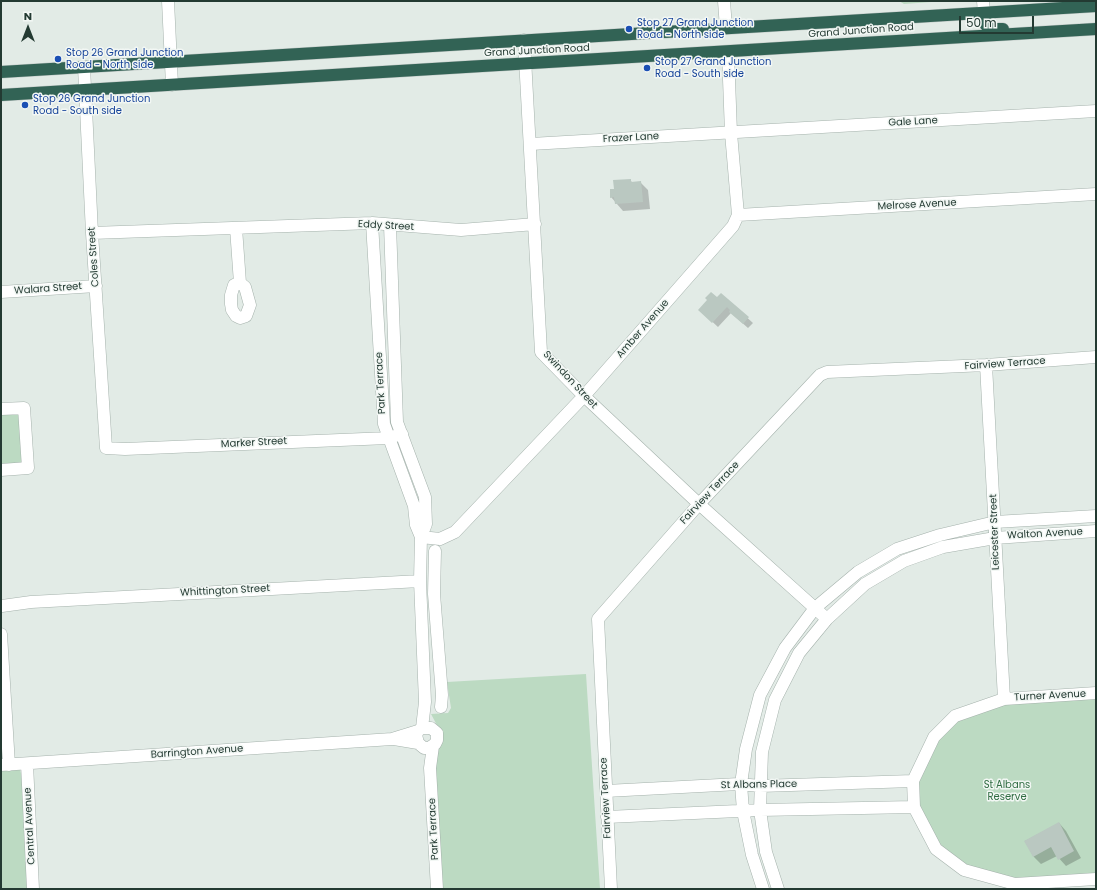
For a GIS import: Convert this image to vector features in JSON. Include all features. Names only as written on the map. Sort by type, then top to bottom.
[{"type":"highway","name":"Grand Junction Road","points":[[1,72],[726,28],[983,7],[1096,6]]},
{"type":"highway","name":"Grand Junction Road","points":[[983,7],[985,24],[988,28],[1065,25],[1075,31]]},
{"type":"highway","name":"Grand Junction Road","points":[[1,95],[1096,29]]},
{"type":"street","points":[[168,1],[172,85]]},
{"type":"street","points":[[724,1],[726,28]]},
{"type":"street","name":"Swindon Street","points":[[524,40],[531,144],[541,352],[584,396],[699,504],[827,619]]},
{"type":"street","points":[[728,52],[731,133],[738,215]]},
{"type":"street","name":"Coles Street","points":[[84,67],[92,233],[106,448]]},
{"type":"street","name":"Gale Lane","points":[[731,133],[1096,111]]},
{"type":"street","name":"Frazer Lane","points":[[531,144],[731,133]]},
{"type":"street","name":"Melrose Avenue","points":[[738,215],[1096,194]]},
{"type":"street","name":"Amber Avenue","points":[[421,536],[440,539],[455,532],[584,396],[733,226],[738,215]]},
{"type":"street","name":"Eddy Street","points":[[92,233],[372,223],[390,226],[460,230],[535,224]]},
{"type":"street","name":"Park Terrace","points":[[372,223],[384,424],[414,506],[416,525],[421,536]]},
{"type":"street","name":"Park Terrace","points":[[390,226],[397,422],[426,497],[426,524],[421,536],[420,580],[426,702],[424,737],[430,768],[437,889]]},
{"type":"street","points":[[236,228],[240,283]]},
{"type":"street","name":"Walara Street","points":[[1,292],[96,286]]},
{"type":"street","name":"Fairview Terrace","points":[[611,889],[598,619],[699,504],[820,375],[827,372],[986,365],[1096,358]]},
{"type":"street","name":"Leicester Street","points":[[986,365],[1004,699]]},
{"type":"street","points":[[1,409],[24,408],[28,468],[1,470]]},
{"type":"street","name":"Marker Street","points":[[106,448],[125,449],[388,438],[402,434]]},
{"type":"street","name":"Walton Avenue","points":[[763,889],[752,855],[743,811],[741,784],[746,749],[760,695],[785,648],[815,608],[858,572],[897,549],[940,534],[995,522],[1096,516]]},
{"type":"street","name":"Walton Avenue","points":[[778,889],[766,852],[760,810],[762,752],[775,700],[799,653],[827,619],[865,584],[904,561],[943,547],[995,538],[1096,531]]},
{"type":"street","points":[[435,552],[434,594],[442,707]]},
{"type":"street","name":"Whittington Street","points":[[1,603],[420,580]]},
{"type":"street","points":[[1,634],[5,765]]},
{"type":"street","points":[[423,640],[438,640]]},
{"type":"street","name":"Turner Avenue","points":[[913,781],[934,737],[955,716],[1004,699],[1096,693]]},
{"type":"street","name":"Barrington Avenue","points":[[5,765],[424,737]]},
{"type":"street","name":"Central Avenue","points":[[27,764],[33,889]]},
{"type":"street","points":[[913,781],[914,807],[936,849],[964,870],[1015,887],[1096,879]]},
{"type":"street","name":"St Albans Place","points":[[606,791],[741,784],[760,786],[913,781]]},
{"type":"street","points":[[607,817],[760,810],[914,807]]},
{"type":"green space","points":[[899,1],[945,1],[904,4]]},
{"type":"green space","points":[[21,411],[24,463],[1,464],[1,412]]},
{"type":"green space","points":[[586,674],[600,889],[440,889],[433,764],[439,729],[431,714],[448,713],[451,708],[447,682]]},
{"type":"green space","name":"St Albans Reserve","points":[[1096,693],[1096,879],[1015,884],[964,870],[936,849],[922,824],[913,781],[934,737],[955,716],[1004,699]]},
{"type":"green space","points":[[1,768],[20,770],[22,777],[29,889],[1,889]]},
{"type":"building","points":[[631,179],[631,182],[641,181],[643,202],[615,204],[614,197],[610,198],[610,189],[614,189],[613,180]]},
{"type":"building","points":[[711,292],[717,297],[721,293],[749,317],[743,324],[729,312],[730,310],[727,307],[712,323],[698,310],[707,300],[705,298]]},
{"type":"building","points":[[1059,822],[1074,851],[1058,860],[1051,847],[1033,857],[1024,841]]},
{"type":"place","name":"Stop 27 Grand Junction Road - North side","points":[[629,29]]},
{"type":"place","name":"Stop 26 Grand Junction Road - North side","points":[[58,59]]},
{"type":"place","name":"Stop 27 Grand Junction Road - South side","points":[[647,68]]},
{"type":"place","name":"Stop 26 Grand Junction Road - South side","points":[[25,105]]}]
